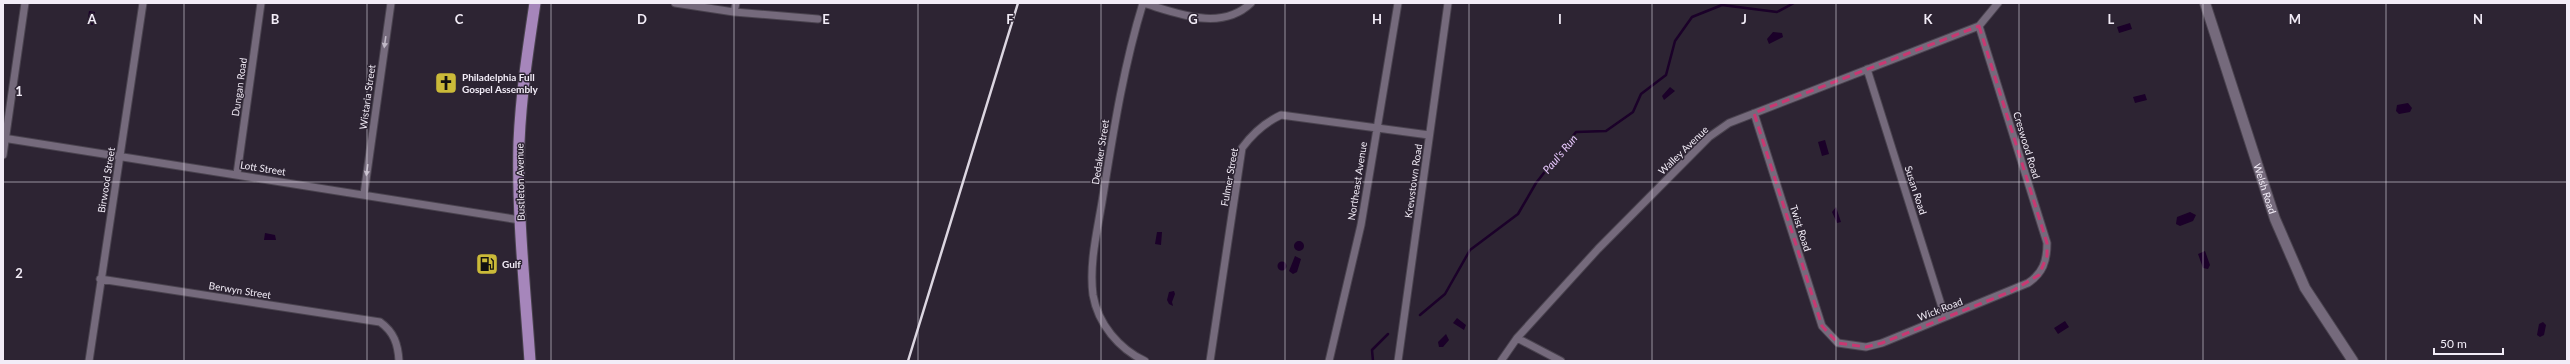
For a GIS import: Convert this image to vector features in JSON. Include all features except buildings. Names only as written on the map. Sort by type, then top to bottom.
[{"type":"main road","name":"Bustleton Avenue","points":[[530,361],[520,220],[521,114],[535,3]]},
{"type":"main road","name":"Welsh Road","points":[[2205,3],[2274,219],[2305,288],[2353,361]]},
{"type":"street","points":[[3,155],[4,138],[25,3]]},
{"type":"street","name":"Birwood Street","points":[[89,361],[100,279],[143,3]]},
{"type":"street","name":"Dungan Road","points":[[237,174],[261,3]]},
{"type":"street","name":"Wistaria Street","points":[[364,194],[391,3]]},
{"type":"street","points":[[675,3],[734,12],[818,19]]},
{"type":"street","points":[[734,12],[736,3]]},
{"type":"street","points":[[1143,3],[1191,16],[1221,19],[1236,13],[1251,3]]},
{"type":"street","name":"Dedaker Street","points":[[1143,3],[1129,48],[1120,91],[1094,257],[1092,281],[1100,320],[1112,336],[1133,356],[1145,361]]},
{"type":"street","name":"Northeast Avenue","points":[[1329,361],[1361,226],[1376,127],[1398,3]]},
{"type":"street","name":"Krewstown Road","points":[[1398,361],[1448,3]]},
{"type":"street","points":[[1980,26],[1998,3]]},
{"type":"street","name":"Walley Avenue","points":[[1501,361],[1517,338],[1598,249],[1709,137],[1729,123],[1980,26]]},
{"type":"street","name":"Creswood Road","points":[[1980,26],[2047,242],[2047,256],[2042,270]]},
{"type":"street","name":"Susan Road","points":[[1867,69],[1945,317]]},
{"type":"street","name":"Twist Road","points":[[1754,113],[1822,326],[1838,344]]},
{"type":"street","name":"Fulmer Street","points":[[1210,361],[1242,148],[1260,127],[1281,115],[1429,135]]},
{"type":"street","name":"Lott Street","points":[[4,138],[120,158],[237,174],[520,220]]},
{"type":"street","name":"Wick Road","points":[[1838,344],[1866,347],[2018,288],[2039,275],[2042,270]]},
{"type":"street","name":"Berwyn Street","points":[[100,279],[376,322],[388,328],[393,334],[398,348],[399,361]]},
{"type":"street","points":[[1517,338],[1561,361]]},
{"type":"highlighted area","points":[[1979,26],[2047,243],[2047,256],[2039,275],[2012,291],[1882,343],[1866,347],[1838,343],[1822,326],[1754,113]]},
{"type":"shaded area","points":[[89,11],[95,12],[93,25],[87,24]]},
{"type":"shaded area","points":[[2130,23],[2132,29],[2119,33],[2117,27]]},
{"type":"shaded area","points":[[1773,32],[1782,33],[1783,37],[1769,44],[1767,39]]},
{"type":"shaded area","points":[[1670,87],[1675,91],[1664,100],[1662,96]]},
{"type":"shaded area","points":[[2145,94],[2147,100],[2135,103],[2133,97]]},
{"type":"shaded area","points":[[2408,103],[2412,108],[2410,112],[2399,114],[2396,111],[2397,105]]},
{"type":"shaded area","points":[[1825,140],[1829,154],[1822,156],[1818,142]]},
{"type":"shaded area","points":[[1836,207],[1841,222],[1837,223],[1832,212]]},
{"type":"shaded area","points":[[2190,212],[2196,215],[2193,221],[2180,226],[2176,224],[2177,217]]},
{"type":"shaded area","points":[[1157,232],[1162,232],[1161,245],[1155,244]]},
{"type":"shaded area","points":[[265,233],[275,235],[276,240],[264,240]]},
{"type":"shaded area","points":[[1297,241],[1301,241],[1303,242],[1303,250],[1297,251],[1294,248],[1294,244]]},
{"type":"shaded area","points":[[2205,251],[2210,265],[2208,269],[2203,268],[2198,254]]},
{"type":"shaded area","points":[[1295,256],[1301,259],[1297,272],[1293,274],[1289,271]]},
{"type":"shaded area","points":[[1282,261],[1287,266],[1282,271],[1277,266]]},
{"type":"shaded area","points":[[1174,291],[1175,294],[1172,302],[1173,306],[1169,304],[1167,300],[1169,292]]},
{"type":"shaded area","points":[[1457,318],[1466,325],[1464,330],[1453,323]]},
{"type":"shaded area","points":[[2065,321],[2069,327],[2058,334],[2054,328]]},
{"type":"shaded area","points":[[2543,322],[2546,325],[2544,335],[2540,337],[2537,335],[2539,324]]},
{"type":"shaded area","points":[[1446,334],[1449,340],[1443,347],[1439,347],[1438,342]]},
{"type":"waterway","name":"Paul's Run","points":[[1420,315],[1445,294],[1470,250],[1518,214],[1536,183],[1576,132],[1606,131],[1633,112],[1641,94],[1666,75],[1675,41],[1692,17],[1722,5],[1777,12],[1794,3]]},
{"type":"waterway","name":"Paul's Run","points":[[1373,361],[1372,350],[1388,334]]},
{"type":"railway","points":[[908,361],[1018,3]]},
{"type":"place","name":"Philadelphia Full Gospel Assembly","points":[[446,83]]},
{"type":"place","name":"Gulf","points":[[487,264]]}]
